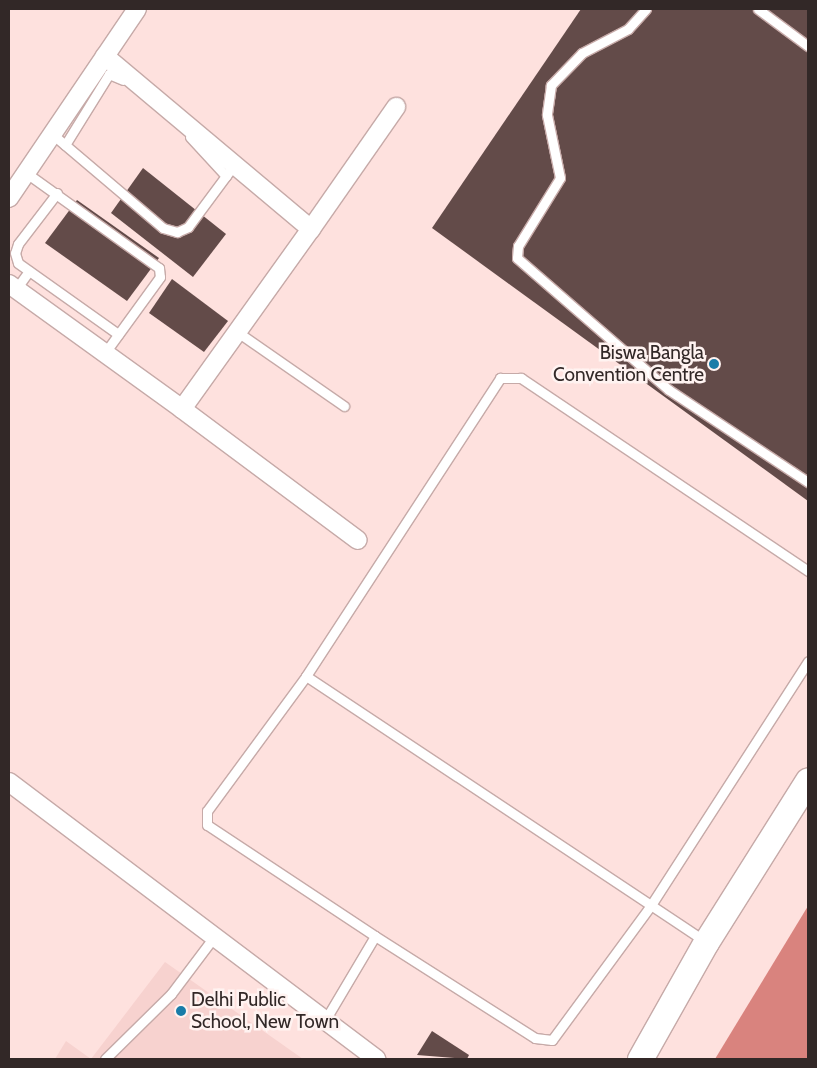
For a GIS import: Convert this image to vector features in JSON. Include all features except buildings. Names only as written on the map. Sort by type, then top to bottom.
[{"type":"street","points":[[9,198],[51,132],[137,9]]},
{"type":"street","points":[[105,56],[230,170],[311,229]]},
{"type":"street","points":[[182,409],[238,333],[396,106]]},
{"type":"street","points":[[12,286],[358,540]]},
{"type":"street","points":[[640,1059],[706,942],[808,780]]},
{"type":"street","points":[[9,782],[324,1022],[376,1059]]},
{"type":"lane","points":[[646,9],[628,29],[582,53],[551,85],[547,115],[560,178],[518,246],[517,258],[669,390],[808,482]]},
{"type":"lane","points":[[758,9],[808,46]]},
{"type":"lane","points":[[51,132],[65,145],[163,228],[177,232],[188,227],[230,170],[112,74],[65,145]]},
{"type":"lane","points":[[25,172],[58,193],[158,268],[160,277],[104,354]]},
{"type":"lane","points":[[58,193],[15,253],[18,263],[118,334]]},
{"type":"lane","points":[[12,286],[29,271]]},
{"type":"lane","points":[[238,333],[344,406]]},
{"type":"lane","points":[[808,571],[521,378],[504,375],[306,676],[207,811],[207,825],[535,1038],[552,1040],[651,905],[808,662]]},
{"type":"lane","points":[[306,676],[706,942]]},
{"type":"lane","points":[[324,1022],[376,936]]},
{"type":"lane","points":[[105,1059],[171,994],[214,937]]},
{"type":"shaded area","points":[[808,906],[808,1059],[715,1059]]},
{"type":"shaded area","name":"Delhi Public School, New Town","points":[[165,962],[303,1059],[91,1059]]},
{"type":"shaded area","points":[[66,1041],[91,1059],[55,1059]]},
{"type":"place","name":"Biswa Bangla Convention Centre","points":[[714,364]]},
{"type":"place","name":"Delhi Public School, New Town","points":[[181,1011]]}]
